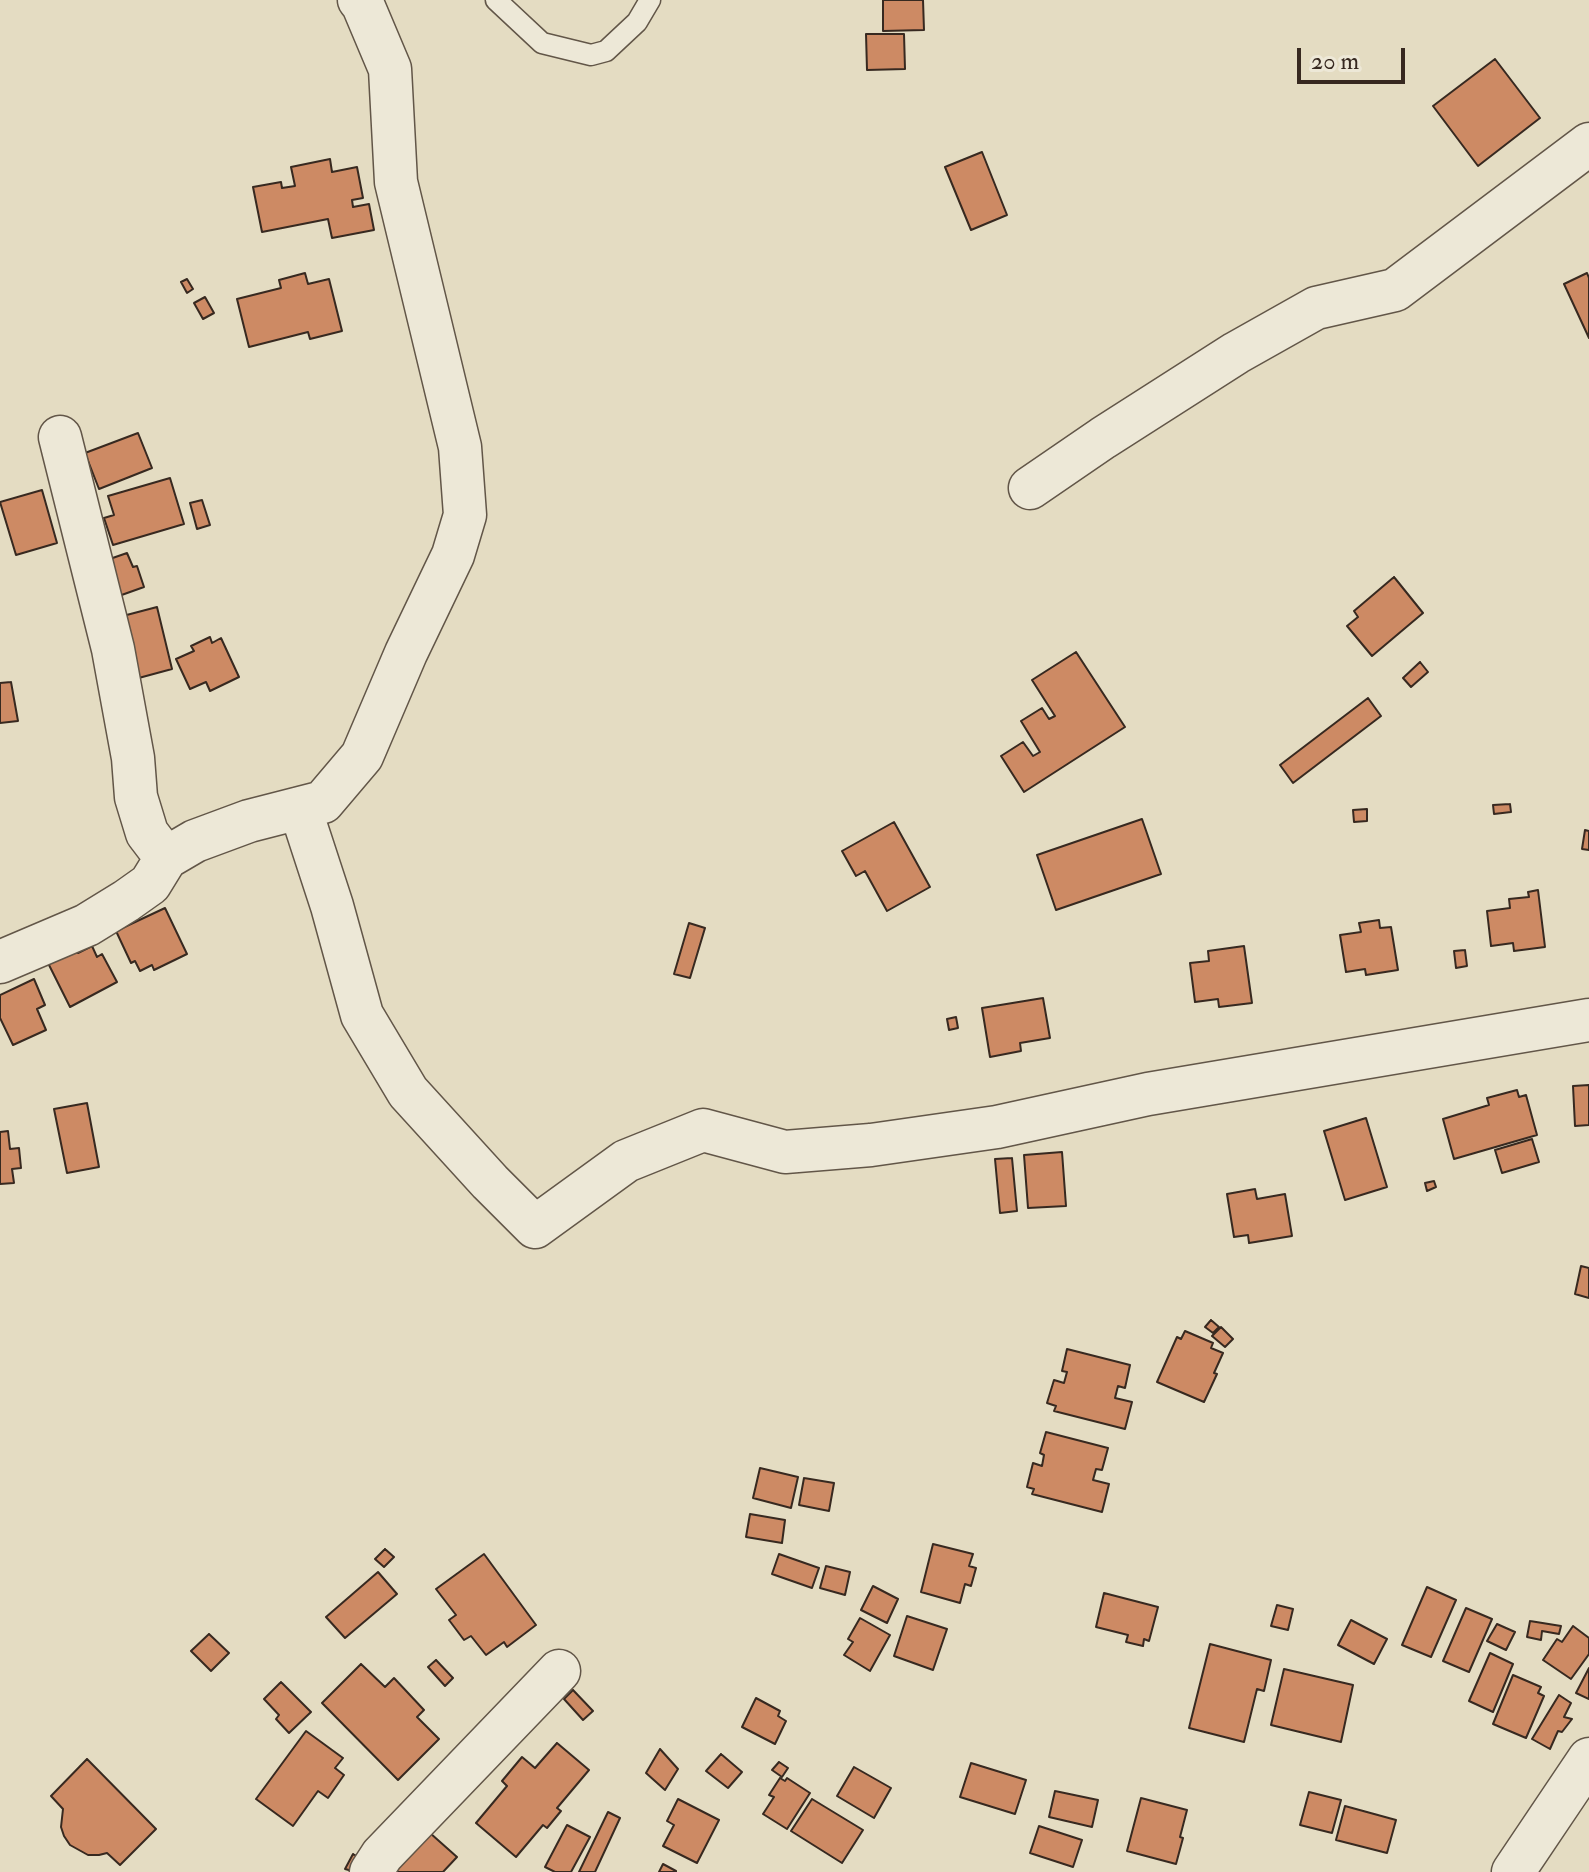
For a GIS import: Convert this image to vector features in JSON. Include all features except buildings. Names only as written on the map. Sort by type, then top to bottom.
[{"type":"street","points":[[0,962],[87,925],[126,901],[150,884],[166,858],[195,841],[221,830],[323,802],[362,756],[453,555],[465,515],[460,447],[396,182],[390,69],[359,0]]},
{"type":"street","points":[[1030,488],[1236,353],[1316,308],[1395,290],[1589,144]]},
{"type":"street","points":[[60,437],[113,649],[133,758],[136,797],[147,833],[166,858]]},
{"type":"street","points":[[300,808],[332,906],[362,1015],[408,1092],[535,1227],[626,1161],[703,1130],[785,1152],[871,1145],[997,1127],[1148,1094],[1589,1020]]},
{"type":"street","points":[[371,1872],[382,1855],[559,1671]]},
{"type":"street","points":[[1513,1872],[1589,1759]]},
{"type":"lane","points":[[496,0],[542,43],[591,55],[606,51],[637,22],[650,0]]}]
